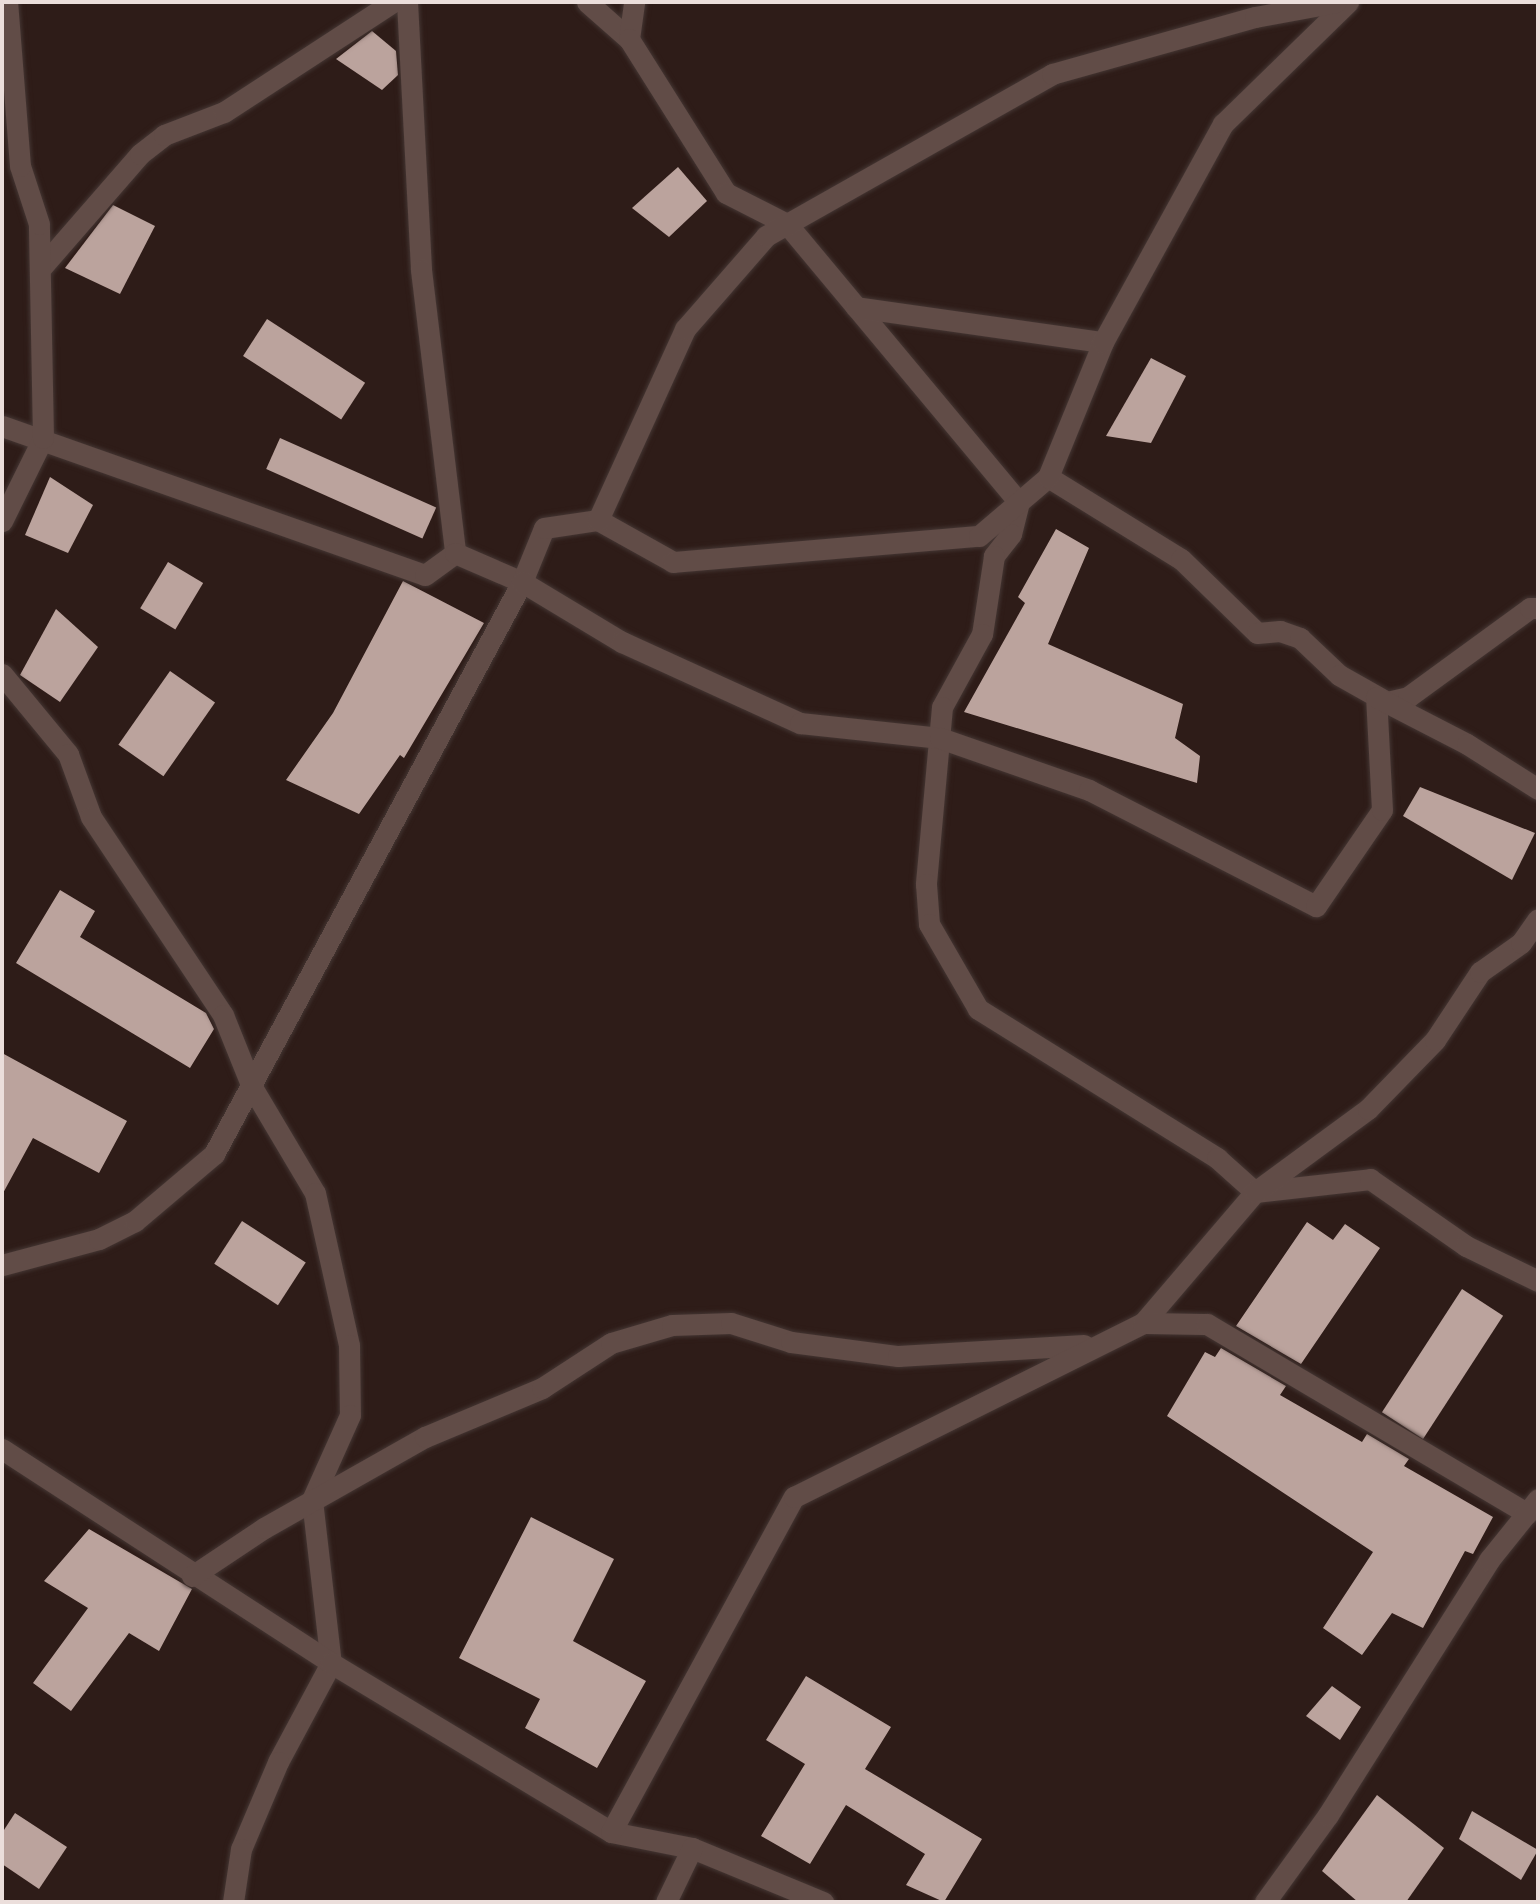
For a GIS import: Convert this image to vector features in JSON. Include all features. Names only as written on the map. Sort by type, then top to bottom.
[{"type":"street","points":[[2,521],[43,439],[39,225],[20,166],[8,2]]},
{"type":"street","points":[[40,269],[139,154],[164,135],[224,112],[393,2]]},
{"type":"street","points":[[407,2],[421,270],[455,553]]},
{"type":"street","points":[[587,2],[629,39],[726,193],[787,224],[1019,502]]},
{"type":"street","points":[[629,39],[635,2]]},
{"type":"street","points":[[598,520],[685,329],[766,236],[1052,74],[1255,17],[1336,2]]},
{"type":"street","points":[[2,1265],[99,1238],[135,1221],[214,1154],[522,582],[544,528],[598,520],[673,562],[979,536],[1048,477],[1103,342],[1223,124],[1348,2]]},
{"type":"street","points":[[856,307],[1103,342]]},
{"type":"street","points":[[2,426],[425,575],[455,553]]},
{"type":"street","points":[[1048,477],[1181,559],[1257,633],[1280,631],[1300,638],[1339,675],[1467,744],[1538,789]]},
{"type":"street","points":[[1019,502],[1011,534],[994,556],[982,634],[942,707],[926,884],[929,924],[952,972],[978,1009],[1206,1151],[1255,1192],[1370,1179],[1466,1246],[1538,1281]]},
{"type":"street","points":[[455,553],[522,582],[622,642],[800,723],[940,738],[1089,790],[1316,906],[1382,810],[1376,697]]},
{"type":"street","points":[[1376,697],[1387,702],[1408,697],[1530,608],[1538,608]]},
{"type":"street","points":[[2,674],[68,754],[91,817],[223,1015],[252,1087],[315,1194],[349,1345],[349,1415],[313,1500],[331,1664],[278,1762],[241,1849],[233,1902]]},
{"type":"street","points":[[1143,1324],[1255,1192],[1368,1109],[1435,1040],[1480,972],[1521,943],[1538,919]]},
{"type":"street","points":[[192,1576],[313,1500],[425,1437],[541,1388],[611,1343],[672,1325],[731,1323],[791,1342],[898,1356],[1091,1345]]},
{"type":"street","points":[[611,1832],[794,1497],[1091,1345],[1143,1324],[1207,1324],[1532,1506],[1489,1560],[1265,1902]]},
{"type":"street","points":[[2,1449],[192,1576],[331,1664],[611,1832],[692,1848],[823,1902]]},
{"type":"street","points":[[666,1902],[692,1848]]},
{"type":"building","points":[[372,31],[396,51],[398,75],[382,90],[336,59]]},
{"type":"building","points":[[678,167],[707,201],[669,237],[632,208]]},
{"type":"building","points":[[113,205],[155,226],[120,294],[65,268]]},
{"type":"building","points":[[267,319],[365,383],[341,420],[243,356]]},
{"type":"building","points":[[1151,358],[1186,376],[1151,443],[1106,436]]},
{"type":"building","points":[[280,438],[436,508],[422,539],[266,469]]},
{"type":"building","points":[[50,477],[93,505],[68,553],[25,535]]},
{"type":"building","points":[[1056,529],[1089,548],[1048,644],[1183,704],[1175,738],[1200,756],[1197,783],[964,712],[1025,603],[1018,597]]},
{"type":"building","points":[[168,562],[203,583],[175,629],[140,608]]},
{"type":"building","points":[[403,581],[484,623],[404,758],[400,755],[359,814],[286,780],[333,713]]},
{"type":"building","points":[[56,609],[98,647],[60,702],[20,675]]},
{"type":"building","points":[[170,671],[215,703],[163,776],[118,745]]},
{"type":"building","points":[[1420,787],[1535,833],[1512,880],[1403,816]]},
{"type":"building","points":[[60,890],[95,911],[80,937],[206,1013],[214,1029],[190,1068],[16,963]]},
{"type":"building","points":[[2,1053],[127,1121],[99,1173],[33,1138],[2,1195]]},
{"type":"building","points":[[242,1221],[306,1262],[278,1305],[214,1264]]},
{"type":"building","points":[[1307,1222],[1333,1240],[1345,1224],[1380,1248],[1301,1364],[1236,1326]]},
{"type":"building","points":[[1462,1289],[1503,1316],[1423,1439],[1382,1412]]},
{"type":"building","points":[[1221,1348],[1286,1386],[1280,1395],[1362,1442],[1367,1434],[1409,1459],[1404,1466],[1493,1517],[1473,1554],[1465,1551],[1423,1628],[1392,1613],[1362,1655],[1323,1628],[1373,1552],[1167,1416],[1205,1352],[1215,1357]]},
{"type":"building","points":[[531,1517],[614,1559],[573,1641],[646,1681],[597,1768],[525,1728],[540,1699],[459,1658]]},
{"type":"building","points":[[89,1529],[192,1589],[159,1651],[129,1633],[71,1711],[33,1683],[88,1608],[44,1581]]},
{"type":"building","points":[[806,1676],[891,1727],[865,1769],[982,1839],[944,1902],[906,1885],[925,1854],[846,1805],[810,1864],[761,1836],[805,1764],[766,1740]]},
{"type":"building","points":[[1332,1686],[1361,1707],[1340,1740],[1306,1716]]},
{"type":"building","points":[[1377,1795],[1444,1848],[1406,1902],[1358,1902],[1322,1871]]},
{"type":"building","points":[[1472,1811],[1538,1850],[1521,1880],[1459,1839]]},
{"type":"building","points":[[15,1813],[67,1847],[39,1889],[2,1864],[2,1833]]}]
